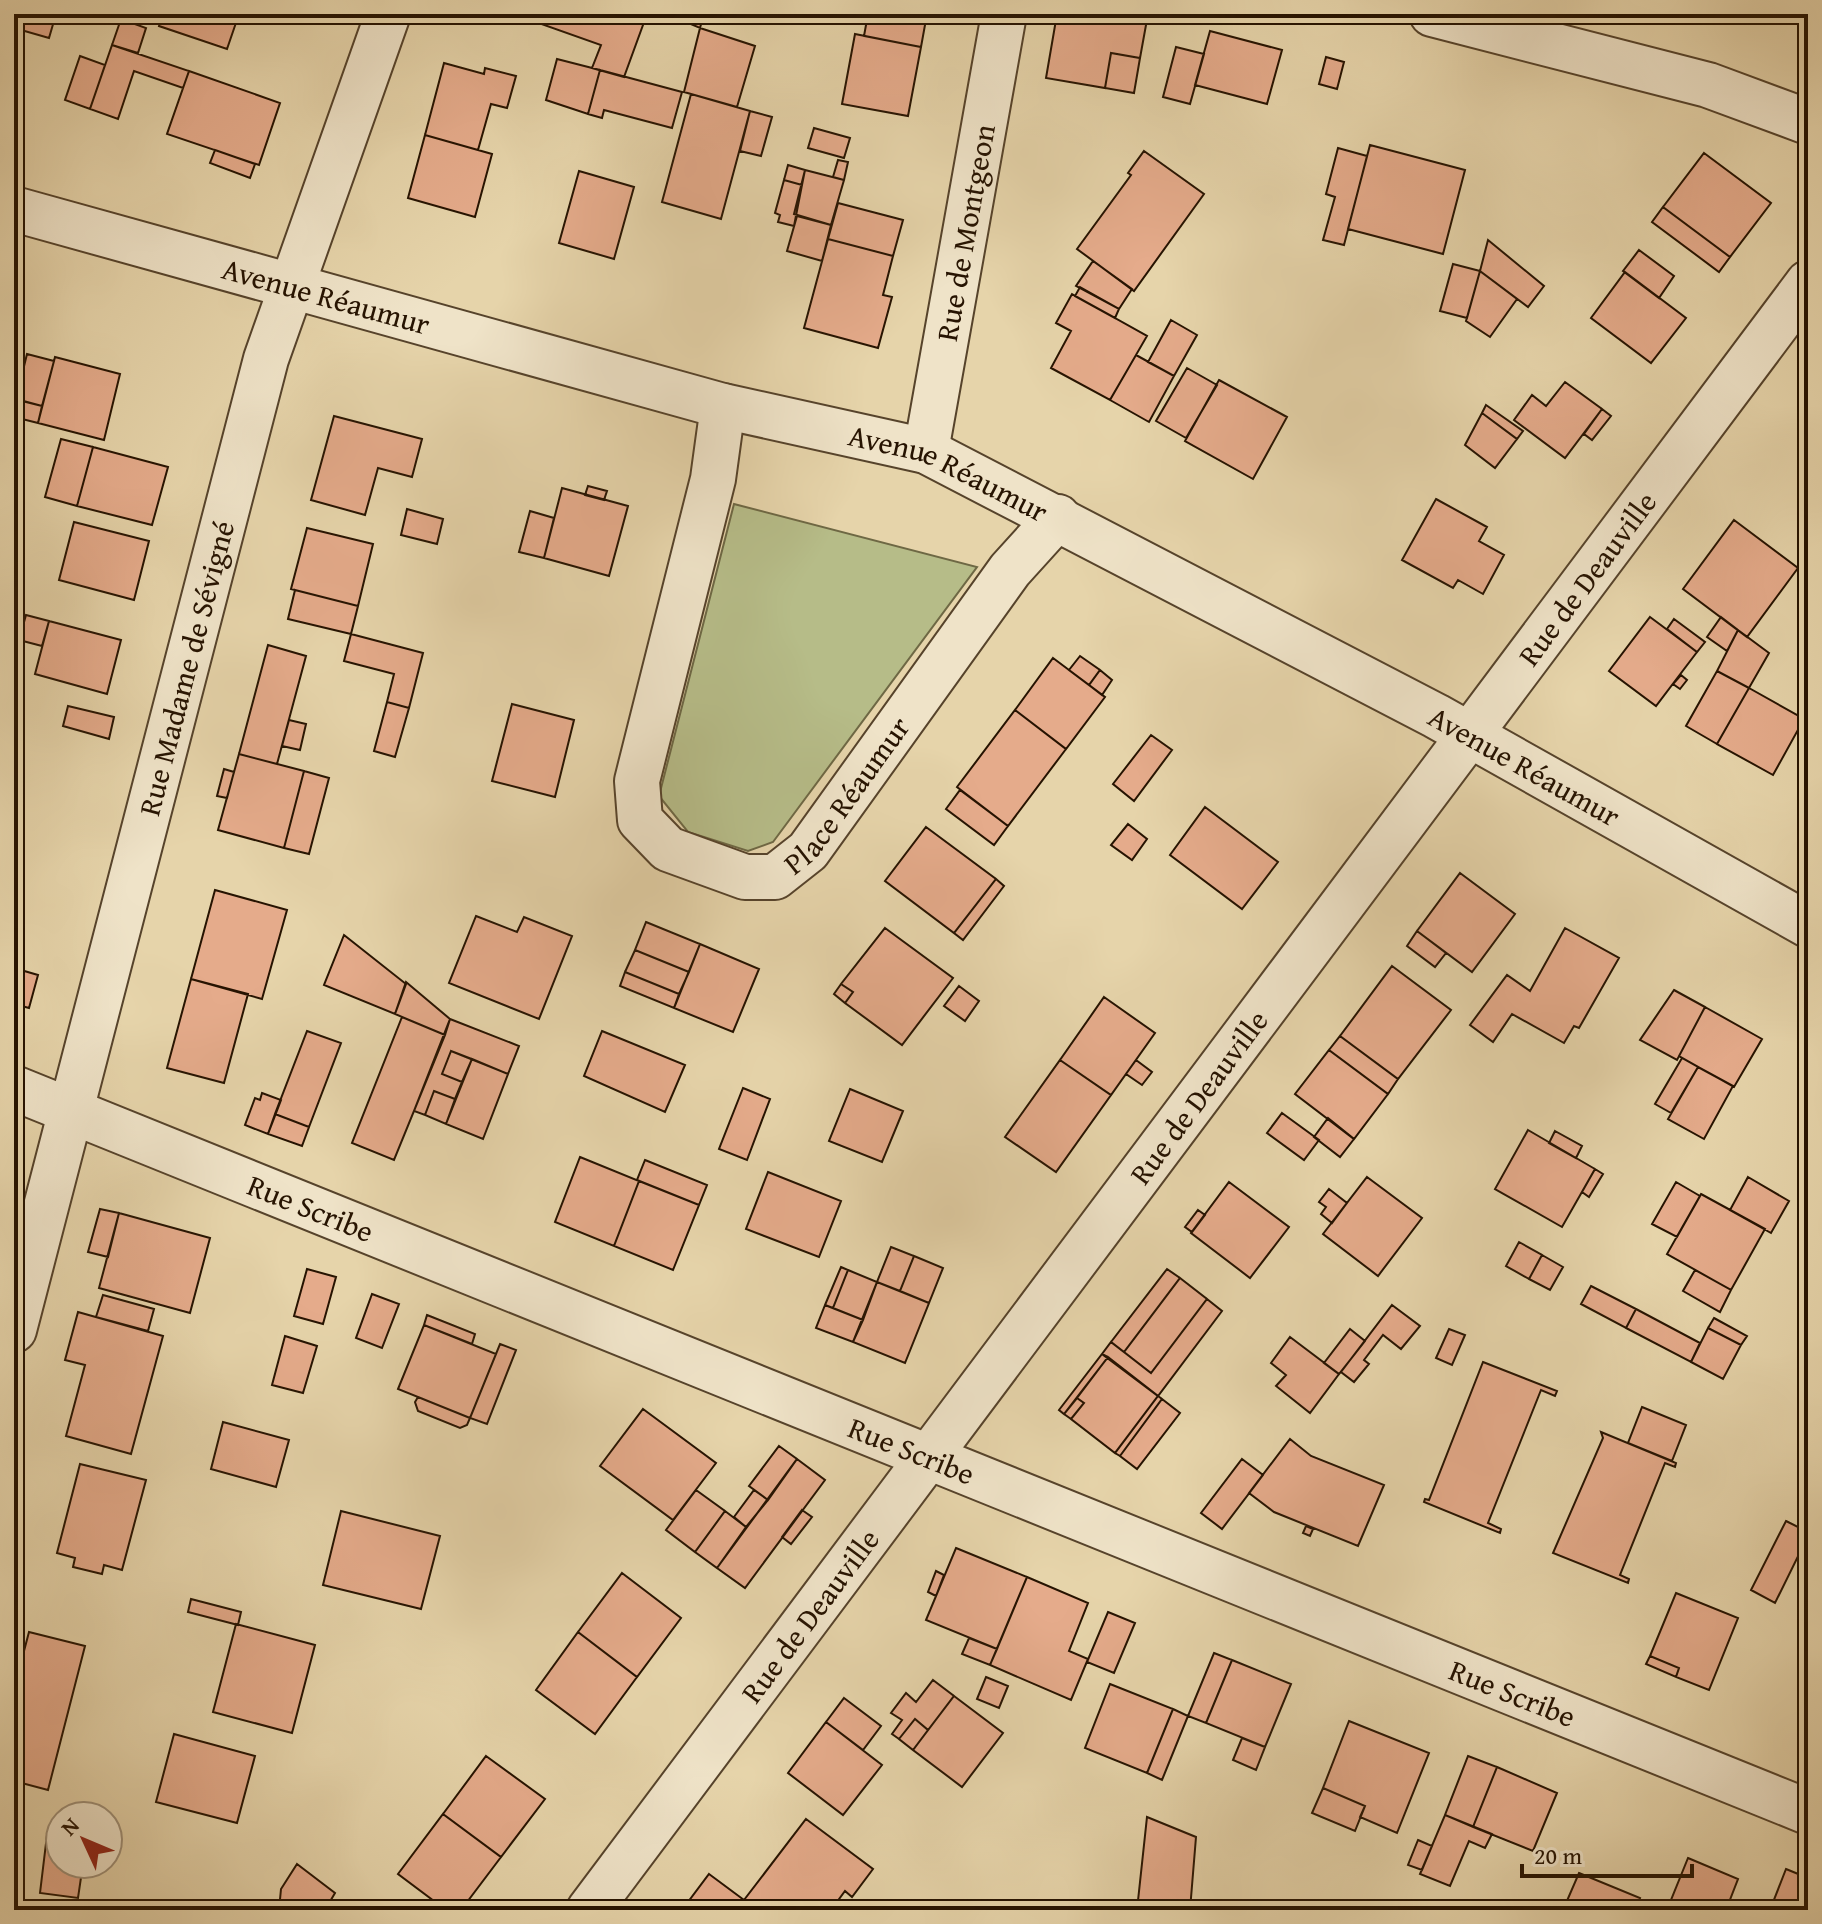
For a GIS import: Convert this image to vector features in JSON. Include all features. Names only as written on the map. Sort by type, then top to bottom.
[{"type":"street","name":"Rue Madame de Sévigné","points":[[14,1330],[266,359],[388,14]]},
{"type":"street","name":"Rue de Montgeon","points":[[926,451],[1004,14]]},
{"type":"street","points":[[1432,14],[1708,85],[1808,122]]},
{"type":"street","name":"Avenue Réaumur","points":[[14,209],[723,406],[926,451],[1058,517],[1469,735],[1808,925]]},
{"type":"street","name":"Rue de Deauville","points":[[589,1910],[1808,283]]},
{"type":"street","name":"Place Réaumur","points":[[723,406],[713,479],[637,781],[640,820],[668,849],[745,877],[775,877],[808,851],[1010,570],[1058,517]]},
{"type":"street","name":"Rue Scribe","points":[[14,1088],[930,1455],[1808,1812]]},
{"type":"green space","points":[[734,504],[977,567],[773,842],[748,851],[688,832],[659,796]]},
{"type":"building","points":[[14,14],[56,14],[49,38],[14,28]]},
{"type":"building","points":[[163,14],[239,14],[227,49],[159,26]]},
{"type":"building","points":[[533,14],[647,14],[624,77],[592,68],[601,45],[530,20]]},
{"type":"building","points":[[667,14],[704,14],[700,28]]},
{"type":"building","points":[[868,14],[927,14],[921,47],[864,36]]},
{"type":"building","points":[[1057,14],[1148,14],[1140,58],[1111,53],[1105,88],[1046,78]]},
{"type":"building","points":[[121,19],[146,28],[138,53],[112,45]]},
{"type":"building","points":[[700,28],[755,46],[737,107],[684,92]]},
{"type":"building","points":[[1210,31],[1282,50],[1267,104],[1195,85]]},
{"type":"building","points":[[855,34],[921,47],[908,116],[842,104]]},
{"type":"building","points":[[112,45],[189,71],[183,88],[134,71],[118,119],[90,109]]},
{"type":"building","points":[[1176,47],[1204,54],[1190,104],[1163,97]]},
{"type":"building","points":[[1111,53],[1140,58],[1134,93],[1105,88]]},
{"type":"building","points":[[80,56],[105,65],[90,109],[65,100]]},
{"type":"building","points":[[1326,57],[1344,62],[1337,89],[1319,84]]},
{"type":"building","points":[[557,59],[600,70],[588,114],[546,100]]},
{"type":"building","points":[[444,63],[484,74],[485,68],[516,76],[507,108],[491,104],[478,150],[425,135]]},
{"type":"building","points":[[600,70],[682,92],[672,128],[604,110],[602,118],[588,114]]},
{"type":"building","points":[[189,71],[280,103],[259,165],[167,134]]},
{"type":"building","points":[[691,94],[750,111],[721,219],[662,202]]},
{"type":"building","points":[[750,111],[772,117],[761,156],[740,151]]},
{"type":"building","points":[[814,128],[850,138],[844,158],[808,148]]},
{"type":"building","points":[[425,135],[492,154],[475,217],[408,198]]},
{"type":"building","points":[[1370,145],[1465,170],[1443,254],[1348,229]]},
{"type":"building","points":[[1338,148],[1367,156],[1344,245],[1323,240],[1335,197],[1326,194]]},
{"type":"building","points":[[215,150],[255,164],[250,178],[210,163]]},
{"type":"building","points":[[1144,151],[1204,194],[1134,291],[1077,249],[1131,175],[1128,173]]},
{"type":"building","points":[[1704,153],[1771,203],[1730,257],[1663,207]]},
{"type":"building","points":[[838,160],[848,162],[844,180],[833,177]]},
{"type":"building","points":[[788,165],[805,170],[802,185],[784,180]]},
{"type":"building","points":[[805,170],[844,180],[831,225],[794,214]]},
{"type":"building","points":[[579,171],[634,187],[614,259],[559,243]]},
{"type":"building","points":[[784,180],[802,185],[794,226],[778,222],[780,215],[775,213]]},
{"type":"building","points":[[838,203],[903,220],[893,256],[828,239]]},
{"type":"building","points":[[1663,207],[1730,257],[1719,272],[1652,222]]},
{"type":"building","points":[[797,216],[831,225],[822,261],[787,251]]},
{"type":"building","points":[[828,239],[893,256],[883,295],[892,297],[878,348],[804,328]]},
{"type":"building","points":[[1488,240],[1544,286],[1528,307],[1480,271]]},
{"type":"building","points":[[1639,250],[1674,276],[1659,298],[1623,271]]},
{"type":"building","points":[[1093,261],[1132,289],[1119,309],[1076,286]]},
{"type":"building","points":[[1453,264],[1480,271],[1467,318],[1440,311]]},
{"type":"building","points":[[1480,271],[1517,299],[1490,337],[1466,321]]},
{"type":"building","points":[[1625,272],[1686,318],[1651,363],[1591,318]]},
{"type":"building","points":[[1080,287],[1119,309],[1115,318],[1075,296]]},
{"type":"building","points":[[1072,294],[1147,336],[1110,400],[1051,368],[1071,331],[1056,323]]},
{"type":"building","points":[[1171,320],[1197,335],[1174,376],[1148,362]]},
{"type":"building","points":[[27,354],[54,361],[42,406],[16,399]]},
{"type":"building","points":[[1136,355],[1174,376],[1149,422],[1110,400]]},
{"type":"building","points":[[55,357],[120,374],[104,440],[38,423]]},
{"type":"building","points":[[1187,368],[1217,385],[1186,438],[1156,421]]},
{"type":"building","points":[[1219,380],[1287,417],[1253,479],[1185,441]]},
{"type":"building","points":[[1565,382],[1602,409],[1565,458],[1514,420],[1532,395],[1546,406]]},
{"type":"building","points":[[14,399],[42,406],[38,423],[14,417]]},
{"type":"building","points":[[1486,405],[1523,431],[1517,439],[1482,413]]},
{"type":"building","points":[[1602,409],[1611,416],[1592,440],[1584,434]]},
{"type":"building","points":[[1482,413],[1517,439],[1495,468],[1465,445]]},
{"type":"building","points":[[334,416],[422,439],[412,477],[378,468],[365,515],[311,500]]},
{"type":"building","points":[[61,439],[93,447],[77,506],[45,497]]},
{"type":"building","points":[[93,447],[168,467],[152,525],[77,506]]},
{"type":"building","points":[[588,486],[607,491],[604,500],[585,495]]},
{"type":"building","points":[[562,488],[628,506],[609,576],[544,558]]},
{"type":"building","points":[[1436,499],[1487,527],[1479,541],[1504,555],[1483,594],[1458,580],[1453,588],[1402,560]]},
{"type":"building","points":[[407,509],[443,519],[437,544],[401,535]]},
{"type":"building","points":[[530,511],[554,518],[544,558],[519,552]]},
{"type":"building","points":[[1734,520],[1798,568],[1747,637],[1683,589]]},
{"type":"building","points":[[74,522],[149,541],[134,600],[59,580]]},
{"type":"building","points":[[307,528],[373,544],[358,606],[291,589]]},
{"type":"building","points":[[295,590],[358,606],[351,634],[288,619]]},
{"type":"building","points":[[26,615],[49,621],[42,646],[19,640]]},
{"type":"building","points":[[1650,617],[1697,652],[1656,706],[1609,671]]},
{"type":"building","points":[[1721,617],[1738,630],[1727,651],[1707,637]]},
{"type":"building","points":[[1674,619],[1705,642],[1697,652],[1667,629]]},
{"type":"building","points":[[49,621],[121,640],[107,694],[35,674]]},
{"type":"building","points":[[1738,630],[1769,653],[1749,688],[1717,671]]},
{"type":"building","points":[[351,634],[423,653],[409,708],[387,702],[394,674],[344,661]]},
{"type":"building","points":[[268,645],[306,656],[277,764],[239,754]]},
{"type":"building","points":[[1080,656],[1100,670],[1089,685],[1069,670]]},
{"type":"building","points":[[1053,658],[1105,697],[1066,749],[1015,710]]},
{"type":"building","points":[[1100,670],[1112,680],[1102,695],[1089,685]]},
{"type":"building","points":[[1717,671],[1749,688],[1717,744],[1686,726]]},
{"type":"building","points":[[1681,675],[1687,680],[1680,689],[1673,684]]},
{"type":"building","points":[[1749,688],[1804,719],[1773,775],[1717,744]]},
{"type":"building","points":[[387,702],[409,708],[395,757],[374,751]]},
{"type":"building","points":[[512,704],[574,720],[555,797],[492,781]]},
{"type":"building","points":[[68,706],[114,717],[109,739],[63,726]]},
{"type":"building","points":[[1015,710],[1066,749],[1008,826],[957,787]]},
{"type":"building","points":[[289,720],[306,724],[300,750],[282,746]]},
{"type":"building","points":[[1151,735],[1172,750],[1134,801],[1113,784]]},
{"type":"building","points":[[239,754],[304,771],[284,848],[218,830]]},
{"type":"building","points":[[224,769],[234,772],[227,798],[217,796]]},
{"type":"building","points":[[304,771],[329,778],[309,854],[284,848]]},
{"type":"building","points":[[960,790],[1008,826],[994,845],[946,809]]},
{"type":"building","points":[[1205,807],[1278,862],[1242,909],[1170,855]]},
{"type":"building","points":[[1128,824],[1147,839],[1132,860],[1111,845]]},
{"type":"building","points":[[926,827],[996,879],[954,933],[885,881]]},
{"type":"building","points":[[1460,873],[1515,914],[1472,972],[1417,931]]},
{"type":"building","points":[[996,879],[1004,886],[963,940],[954,933]]},
{"type":"building","points":[[215,890],[287,910],[262,999],[191,979]]},
{"type":"building","points":[[476,916],[517,932],[524,917],[572,936],[539,1019],[449,983]]},
{"type":"building","points":[[646,922],[700,944],[689,972],[635,950]]},
{"type":"building","points":[[885,928],[953,978],[902,1045],[845,1003],[853,992],[841,984]]},
{"type":"building","points":[[1565,928],[1619,958],[1579,1028],[1574,1026],[1564,1043],[1512,1014],[1493,1042],[1470,1025],[1507,975],[1530,991]]},
{"type":"building","points":[[1417,931],[1446,953],[1435,967],[1407,946]]},
{"type":"building","points":[[344,935],[406,984],[395,1014],[324,985]]},
{"type":"building","points":[[700,944],[759,969],[733,1032],[674,1008]]},
{"type":"building","points":[[635,950],[689,972],[679,994],[625,972]]},
{"type":"building","points":[[1392,966],[1451,1010],[1398,1079],[1340,1036]]},
{"type":"building","points":[[14,968],[38,975],[29,1008],[14,1004]]},
{"type":"building","points":[[625,972],[679,994],[674,1008],[620,986]]},
{"type":"building","points":[[191,979],[248,994],[224,1083],[167,1068]]},
{"type":"building","points":[[406,982],[450,1019],[445,1035],[395,1014]]},
{"type":"building","points":[[841,984],[853,992],[845,1003],[834,994]]},
{"type":"building","points":[[959,986],[979,1001],[965,1021],[944,1006]]},
{"type":"building","points":[[1674,990],[1705,1007],[1677,1060],[1640,1040]]},
{"type":"building","points":[[1104,997],[1155,1033],[1111,1095],[1060,1060]]},
{"type":"building","points":[[14,1004],[22,1006],[17,1021],[14,1020]]},
{"type":"building","points":[[1705,1007],[1762,1039],[1734,1087],[1679,1056]]},
{"type":"building","points":[[402,1017],[445,1035],[394,1160],[352,1143]]},
{"type":"building","points":[[450,1019],[519,1046],[508,1074],[451,1051],[442,1074],[462,1082],[455,1099],[434,1091],[425,1115],[414,1111]]},
{"type":"building","points":[[307,1031],[341,1043],[309,1127],[275,1114]]},
{"type":"building","points":[[602,1031],[685,1065],[665,1112],[584,1076]]},
{"type":"building","points":[[1340,1036],[1398,1079],[1388,1094],[1329,1050]]},
{"type":"building","points":[[1329,1050],[1388,1094],[1354,1139],[1295,1094]]},
{"type":"building","points":[[451,1051],[472,1059],[462,1082],[442,1074]]},
{"type":"building","points":[[1682,1058],[1698,1067],[1671,1113],[1655,1104]]},
{"type":"building","points":[[472,1059],[508,1074],[483,1139],[446,1124]]},
{"type":"building","points":[[1060,1060],[1111,1095],[1056,1172],[1005,1137]]},
{"type":"building","points":[[1136,1060],[1152,1072],[1142,1085],[1126,1074]]},
{"type":"building","points":[[1698,1067],[1733,1086],[1704,1139],[1668,1119]]},
{"type":"building","points":[[743,1088],[770,1099],[747,1160],[719,1149]]},
{"type":"building","points":[[850,1089],[903,1111],[882,1162],[829,1141]]},
{"type":"building","points":[[434,1091],[455,1099],[446,1124],[425,1115]]},
{"type":"building","points":[[262,1093],[281,1100],[268,1134],[245,1125],[255,1098],[260,1100]]},
{"type":"building","points":[[1282,1113],[1319,1140],[1304,1160],[1267,1133]]},
{"type":"building","points":[[275,1114],[309,1127],[302,1146],[268,1134]]},
{"type":"building","points":[[1328,1118],[1354,1139],[1340,1157],[1314,1137]]},
{"type":"building","points":[[1528,1130],[1595,1169],[1562,1227],[1495,1189]]},
{"type":"building","points":[[1555,1131],[1582,1146],[1576,1158],[1549,1143]]},
{"type":"building","points":[[580,1157],[639,1181],[614,1246],[555,1222]]},
{"type":"building","points":[[645,1160],[707,1185],[699,1205],[637,1180]]},
{"type":"building","points":[[1595,1169],[1603,1174],[1589,1197],[1582,1192]]},
{"type":"building","points":[[768,1172],[841,1201],[819,1257],[746,1229]]},
{"type":"building","points":[[1367,1177],[1422,1218],[1378,1276],[1323,1234]]},
{"type":"building","points":[[1748,1177],[1789,1201],[1771,1233],[1730,1210]]},
{"type":"building","points":[[639,1181],[699,1205],[673,1270],[614,1246]]},
{"type":"building","points":[[1229,1182],[1289,1227],[1250,1278],[1191,1233]]},
{"type":"building","points":[[1676,1182],[1700,1196],[1677,1237],[1652,1224]]},
{"type":"building","points":[[1329,1189],[1347,1203],[1332,1223],[1321,1214],[1326,1207],[1319,1202]]},
{"type":"building","points":[[1701,1194],[1765,1229],[1731,1290],[1667,1254]]},
{"type":"building","points":[[100,1209],[119,1213],[108,1257],[88,1252]]},
{"type":"building","points":[[1198,1210],[1205,1215],[1192,1232],[1185,1227]]},
{"type":"building","points":[[119,1213],[210,1238],[190,1313],[99,1288]]},
{"type":"building","points":[[1519,1242],[1542,1255],[1529,1279],[1506,1266]]},
{"type":"building","points":[[891,1247],[914,1256],[900,1291],[877,1282]]},
{"type":"building","points":[[1542,1255],[1563,1267],[1550,1290],[1529,1279]]},
{"type":"building","points":[[914,1256],[943,1268],[929,1303],[900,1291]]},
{"type":"building","points":[[841,1267],[848,1270],[833,1308],[825,1305]]},
{"type":"building","points":[[307,1269],[336,1277],[323,1324],[294,1316]]},
{"type":"building","points":[[1167,1269],[1180,1278],[1124,1352],[1111,1342]]},
{"type":"building","points":[[848,1270],[877,1282],[863,1320],[833,1308]]},
{"type":"building","points":[[1695,1270],[1731,1290],[1720,1312],[1683,1291]]},
{"type":"building","points":[[1180,1278],[1207,1299],[1151,1373],[1124,1352]]},
{"type":"building","points":[[877,1282],[929,1303],[905,1363],[853,1342]]},
{"type":"building","points":[[1591,1286],[1636,1309],[1626,1328],[1581,1304]]},
{"type":"building","points":[[372,1294],[399,1304],[382,1348],[356,1338]]},
{"type":"building","points":[[103,1295],[154,1309],[148,1331],[96,1317]]},
{"type":"building","points":[[1207,1299],[1222,1311],[1158,1396],[1102,1354],[1111,1342],[1151,1373]]},
{"type":"building","points":[[825,1305],[863,1320],[853,1342],[816,1328]]},
{"type":"building","points":[[1392,1305],[1420,1326],[1401,1349],[1383,1335],[1364,1360],[1369,1364],[1354,1382],[1341,1372]]},
{"type":"building","points":[[1636,1309],[1700,1343],[1691,1362],[1626,1328]]},
{"type":"building","points":[[78,1312],[163,1336],[131,1454],[66,1436],[85,1365],[65,1360]]},
{"type":"building","points":[[427,1315],[475,1334],[472,1344],[424,1325]]},
{"type":"building","points":[[1714,1318],[1747,1336],[1741,1345],[1708,1328]]},
{"type":"building","points":[[424,1325],[496,1354],[470,1418],[398,1389]]},
{"type":"building","points":[[1708,1328],[1741,1345],[1723,1379],[1691,1362]]},
{"type":"building","points":[[1350,1329],[1365,1341],[1339,1374],[1324,1363]]},
{"type":"building","points":[[1449,1329],[1465,1335],[1452,1365],[1436,1358]]},
{"type":"building","points":[[285,1336],[317,1346],[303,1393],[272,1385]]},
{"type":"building","points":[[1290,1337],[1339,1374],[1310,1413],[1276,1386],[1286,1375],[1271,1363]]},
{"type":"building","points":[[500,1344],[516,1350],[487,1424],[470,1418]]},
{"type":"building","points":[[1102,1354],[1108,1357],[1064,1414],[1059,1410]]},
{"type":"building","points":[[1108,1357],[1158,1396],[1115,1453],[1071,1419],[1084,1403],[1077,1398]]},
{"type":"building","points":[[1483,1362],[1557,1391],[1555,1396],[1541,1390],[1488,1523],[1501,1529],[1500,1533],[1424,1502],[1425,1499],[1429,1500]]},
{"type":"building","points":[[1158,1396],[1162,1399],[1120,1456],[1115,1453]]},
{"type":"building","points":[[418,1397],[470,1418],[467,1425],[460,1428],[418,1411],[415,1402]]},
{"type":"building","points":[[1077,1398],[1084,1403],[1071,1419],[1064,1414]]},
{"type":"building","points":[[1162,1399],[1180,1413],[1137,1469],[1120,1456]]},
{"type":"building","points":[[1642,1407],[1686,1425],[1672,1461],[1628,1443]]},
{"type":"building","points":[[643,1409],[716,1463],[673,1520],[600,1466]]},
{"type":"building","points":[[223,1422],[289,1440],[276,1487],[211,1469]]},
{"type":"building","points":[[1601,1432],[1676,1463],[1675,1467],[1665,1463],[1620,1575],[1629,1579],[1628,1583],[1553,1553],[1603,1438]]},
{"type":"building","points":[[1290,1439],[1311,1456],[1384,1485],[1358,1546],[1274,1512],[1249,1493]]},
{"type":"building","points":[[779,1446],[797,1459],[768,1500],[749,1486]]},
{"type":"building","points":[[797,1459],[825,1480],[745,1588],[717,1568]]},
{"type":"building","points":[[1242,1459],[1263,1475],[1222,1529],[1201,1513]]},
{"type":"building","points":[[80,1464],[146,1480],[122,1570],[104,1565],[102,1574],[73,1567],[75,1558],[57,1553]]},
{"type":"building","points":[[696,1490],[725,1511],[695,1552],[666,1530]]},
{"type":"building","points":[[754,1490],[768,1500],[746,1527],[734,1517]]},
{"type":"building","points":[[802,1510],[812,1517],[791,1544],[782,1537]]},
{"type":"building","points":[[341,1511],[440,1536],[421,1609],[323,1585]]},
{"type":"building","points":[[725,1511],[746,1527],[717,1568],[695,1552]]},
{"type":"building","points":[[1786,1521],[1808,1532],[1808,1536],[1775,1603],[1751,1590]]},
{"type":"building","points":[[1306,1526],[1313,1529],[1310,1536],[1303,1533]]},
{"type":"building","points":[[956,1548],[1027,1577],[997,1649],[926,1620]]},
{"type":"building","points":[[936,1571],[944,1575],[936,1596],[928,1592]]},
{"type":"building","points":[[622,1573],[681,1618],[637,1677],[578,1632]]},
{"type":"building","points":[[1027,1577],[1088,1603],[1069,1651],[1088,1659],[1071,1700],[990,1665]]},
{"type":"building","points":[[1676,1593],[1738,1618],[1709,1690],[1676,1677],[1679,1668],[1650,1656]]},
{"type":"building","points":[[191,1599],[241,1612],[238,1625],[188,1612]]},
{"type":"building","points":[[1108,1612],[1135,1623],[1114,1673],[1087,1662]]},
{"type":"building","points":[[236,1624],[315,1645],[292,1733],[213,1712]]},
{"type":"building","points":[[29,1632],[85,1646],[48,1790],[14,1781],[14,1689]]},
{"type":"building","points":[[578,1632],[637,1677],[595,1734],[536,1690]]},
{"type":"building","points":[[969,1638],[997,1649],[990,1665],[962,1654]]},
{"type":"building","points":[[1214,1653],[1232,1660],[1206,1723],[1188,1716]]},
{"type":"building","points":[[1650,1656],[1679,1668],[1676,1677],[1646,1664]]},
{"type":"building","points":[[1232,1660],[1291,1684],[1265,1747],[1206,1723]]},
{"type":"building","points":[[986,1677],[1008,1686],[999,1708],[977,1699]]},
{"type":"building","points":[[933,1680],[954,1696],[928,1730],[915,1719],[899,1739],[892,1734],[902,1720],[891,1713],[906,1693],[916,1702]]},
{"type":"building","points":[[1110,1684],[1173,1709],[1147,1773],[1085,1748]]},
{"type":"building","points":[[954,1696],[1003,1733],[962,1787],[913,1750]]},
{"type":"building","points":[[844,1698],[881,1726],[863,1750],[826,1722]]},
{"type":"building","points":[[1173,1709],[1188,1716],[1162,1780],[1147,1773]]},
{"type":"building","points":[[915,1719],[928,1730],[913,1750],[899,1739]]},
{"type":"building","points":[[1349,1721],[1429,1753],[1397,1833],[1360,1817],[1365,1806],[1323,1788]]},
{"type":"building","points":[[826,1722],[882,1765],[843,1815],[788,1773]]},
{"type":"building","points":[[174,1734],[255,1756],[237,1823],[156,1802]]},
{"type":"building","points":[[1242,1738],[1265,1747],[1256,1770],[1233,1760]]},
{"type":"building","points":[[486,1756],[545,1799],[501,1857],[443,1814]]},
{"type":"building","points":[[1468,1756],[1497,1767],[1473,1827],[1445,1815]]},
{"type":"building","points":[[1497,1767],[1557,1793],[1533,1851],[1473,1827]]},
{"type":"building","points":[[1323,1788],[1365,1806],[1355,1831],[1312,1813]]},
{"type":"building","points":[[443,1814],[501,1857],[461,1910],[446,1910],[398,1874]]},
{"type":"building","points":[[1445,1815],[1492,1834],[1485,1848],[1469,1841],[1450,1886],[1420,1874]]},
{"type":"building","points":[[1147,1817],[1196,1837],[1190,1910],[1137,1910]]},
{"type":"building","points":[[806,1819],[873,1869],[852,1897],[845,1891],[831,1910],[757,1910],[744,1900]]},
{"type":"building","points":[[1418,1840],[1432,1846],[1422,1870],[1408,1865]]},
{"type":"building","points":[[1688,1858],[1738,1879],[1726,1910],[1682,1910],[1669,1905]]},
{"type":"building","points":[[44,1860],[44,1880],[81,1880],[78,1898],[40,1893]]},
{"type":"building","points":[[297,1864],[335,1893],[325,1910],[279,1910],[281,1889]]},
{"type":"building","points":[[1786,1869],[1808,1878],[1808,1910],[1770,1910]]},
{"type":"building","points":[[1579,1873],[1640,1898],[1635,1910],[1563,1910]]},
{"type":"building","points":[[709,1874],[744,1900],[757,1910],[682,1910]]},
{"type":"building","points":[[1502,1902],[1522,1910],[1498,1910]]}]
